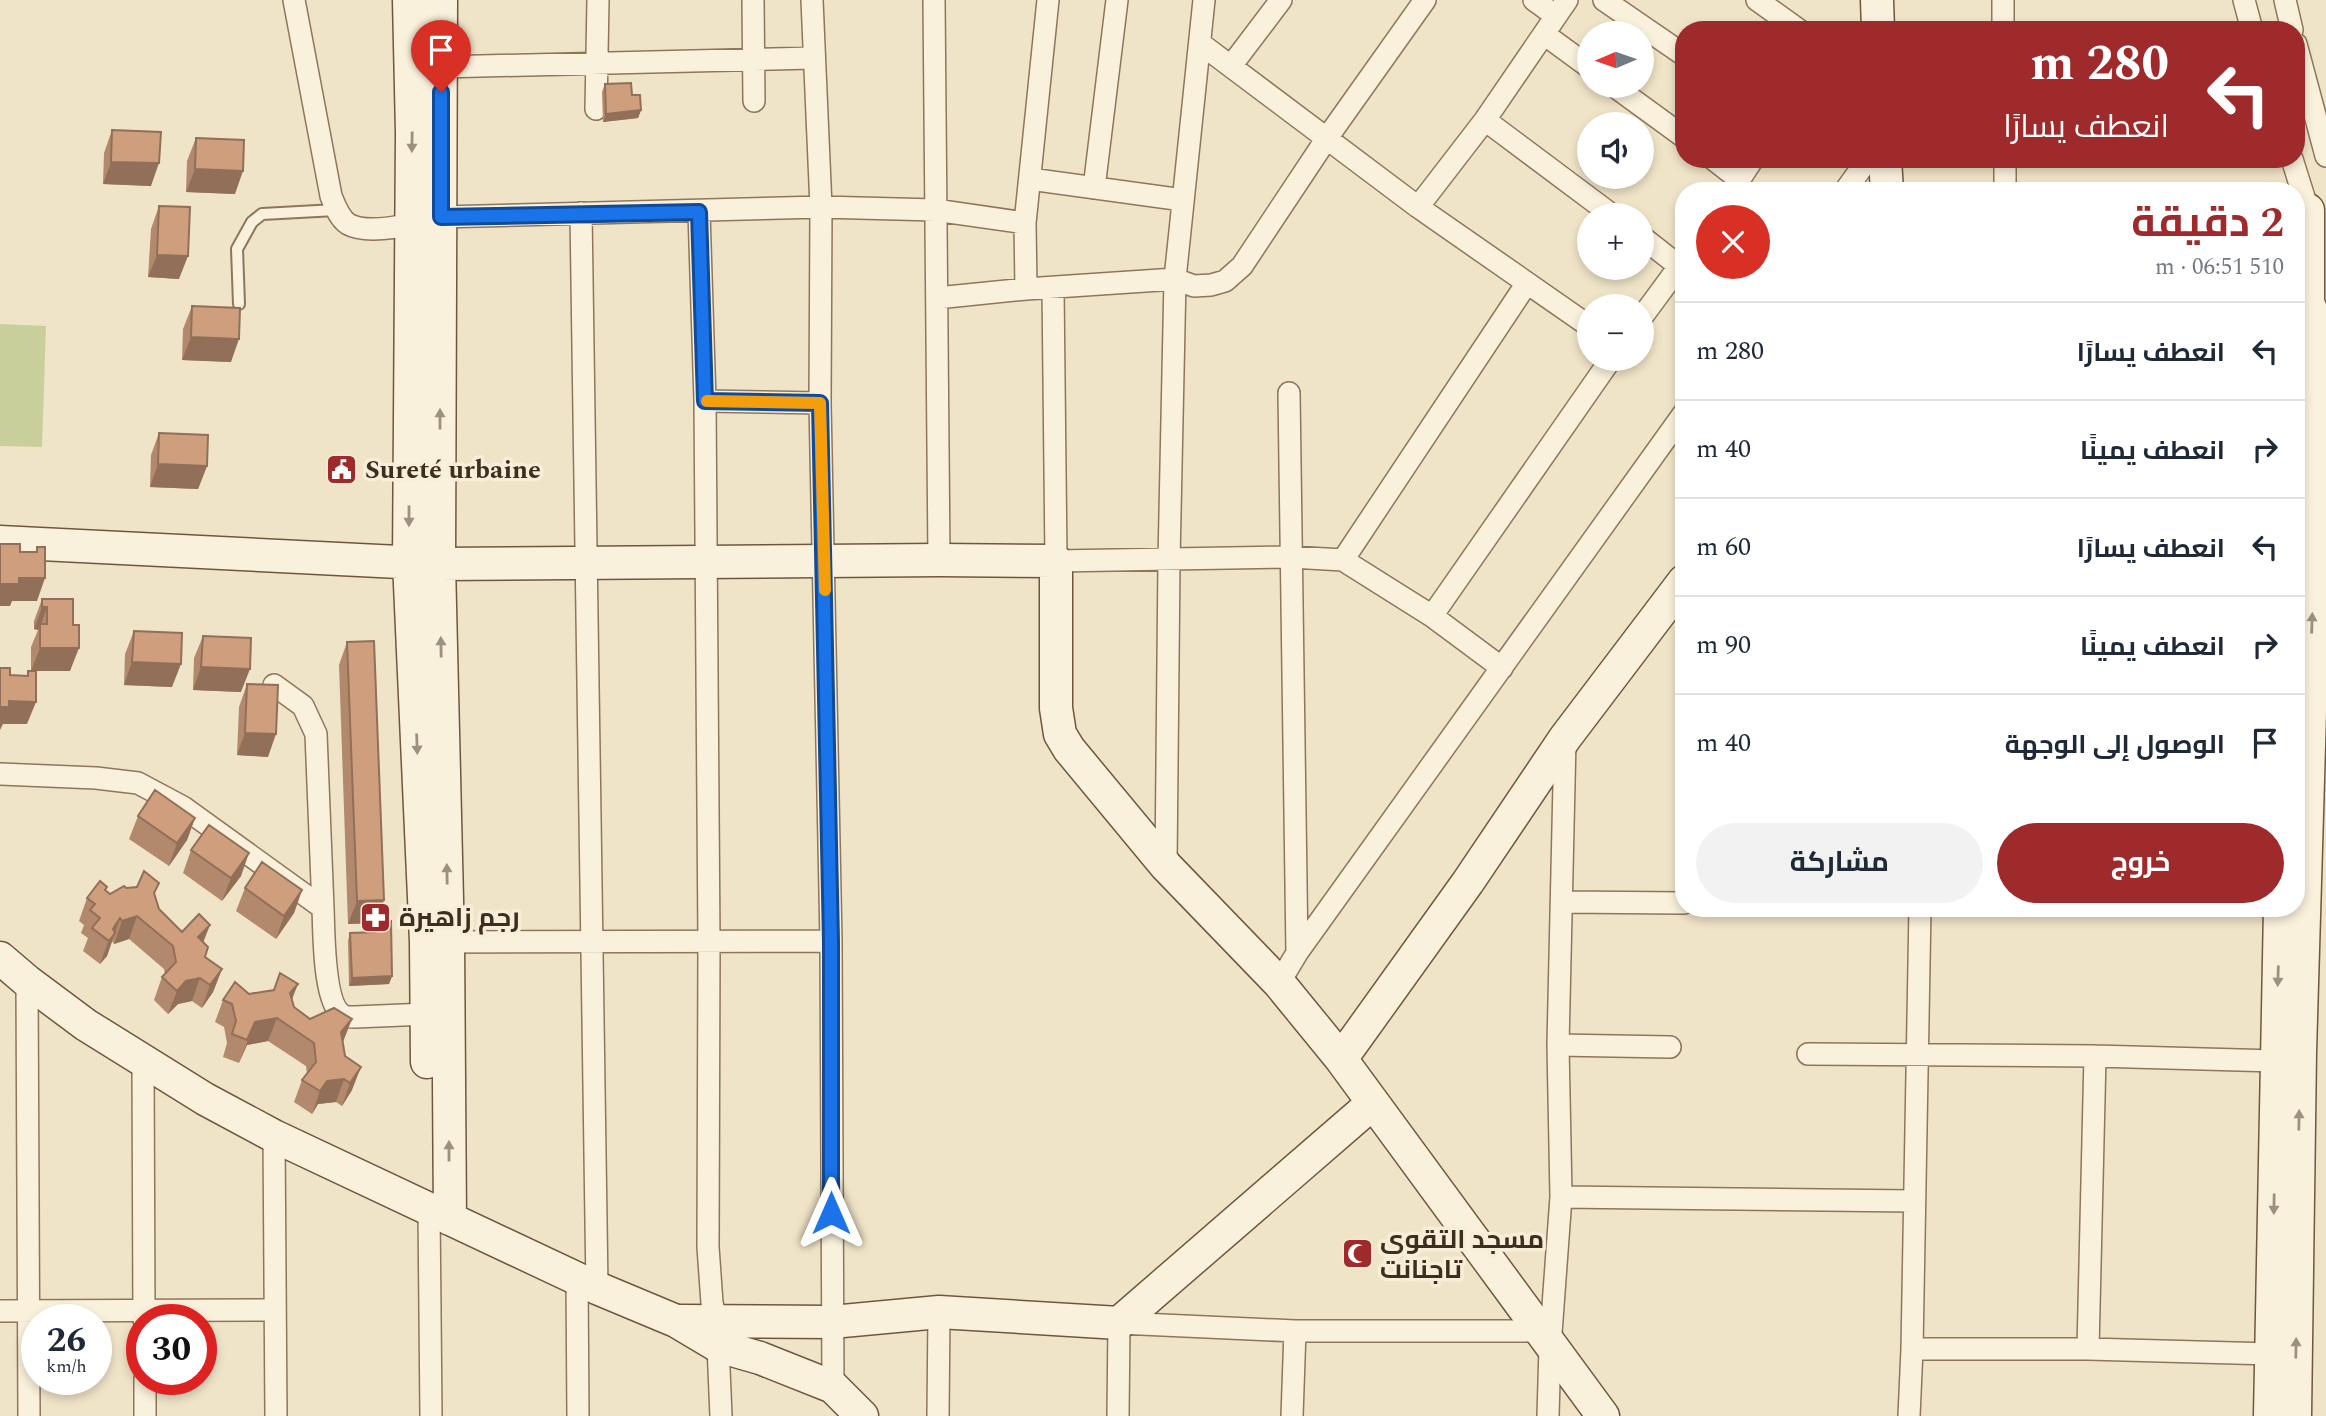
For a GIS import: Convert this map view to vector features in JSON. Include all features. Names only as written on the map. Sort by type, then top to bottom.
[{"type":"street","points":[[294,0],[331,196],[336,210],[349,225],[363,229],[411,225],[441,217],[821,207],[934,210],[1025,223]]},
{"type":"street","points":[[410,0],[411,225],[437,942],[439,1214],[431,1416]]},
{"type":"street","points":[[424,563],[441,217],[441,0]]},
{"type":"street","points":[[596,109],[598,0]]},
{"type":"street","points":[[753,0],[754,101]]},
{"type":"street","points":[[811,0],[821,207],[820,403],[831,942],[833,1387]]},
{"type":"street","points":[[934,0],[939,560]]},
{"type":"street","points":[[1026,289],[1025,223],[1048,0]]},
{"type":"street","points":[[1094,188],[1117,0]]},
{"type":"street","points":[[1166,866],[1175,279],[1204,0]]},
{"type":"street","points":[[1231,66],[1280,0]]},
{"type":"street","points":[[937,299],[1026,289],[1175,279],[1194,286],[1225,281],[1242,265],[1327,138],[1425,0]]},
{"type":"street","points":[[1418,207],[1485,120],[1562,8],[1534,0]]},
{"type":"street","points":[[1604,0],[1675,49]]},
{"type":"street","points":[[1758,0],[1787,21]]},
{"type":"street","points":[[1877,0],[1878,21]]},
{"type":"street","points":[[2003,0],[2003,21]]},
{"type":"street","points":[[2244,0],[2250,21]]},
{"type":"street","points":[[2285,0],[2290,21]]},
{"type":"street","points":[[1544,34],[1577,59]]},
{"type":"street","points":[[1201,44],[1418,207],[1577,318]]},
{"type":"street","points":[[441,66],[813,58]]},
{"type":"street","points":[[2305,78],[2326,156]]},
{"type":"street","points":[[1630,98],[1675,130]]},
{"type":"street","points":[[1485,120],[1596,203]]},
{"type":"street","points":[[1721,168],[1733,182]]},
{"type":"street","points":[[1030,179],[1183,200]]},
{"type":"street","points":[[2305,518],[2305,321],[2310,210]]},
{"type":"street","points":[[699,212],[705,401],[708,1247],[717,1334],[721,1416]]},
{"type":"street","points":[[578,1416],[587,1283],[591,942],[581,213]]},
{"type":"street","points":[[1654,245],[1675,259]]},
{"type":"street","points":[[1654,300],[1675,271]]},
{"type":"street","points":[[1343,560],[1527,283]]},
{"type":"street","points":[[1053,288],[1056,708],[1060,734],[1076,760],[1166,866],[1279,983],[1341,1059],[1603,1416]]},
{"type":"street","points":[[1432,616],[1603,371]]},
{"type":"street","points":[[1289,393],[1297,953]]},
{"type":"street","points":[[705,401],[820,403]]},
{"type":"street","points":[[1279,983],[1297,953],[1675,426]]},
{"type":"street","points":[[0,542],[424,563],[704,564],[1291,557],[1343,560],[1432,616],[1502,668]]},
{"type":"street","points":[[1341,1059],[1468,882],[1565,738],[1675,600]]},
{"type":"street","points":[[274,685],[303,706],[316,734],[328,987],[339,1012],[345,1017],[427,1014]]},
{"type":"street","points":[[1548,1416],[1545,1339],[1561,1197],[1558,1045],[1565,738]]},
{"type":"street","points":[[0,774],[96,778],[138,783],[183,807],[323,908]]},
{"type":"street","points":[[1562,902],[1675,903]]},
{"type":"street","points":[[1909,1416],[1920,917]]},
{"type":"street","points":[[2270,1416],[2276,1061],[2287,917]]},
{"type":"street","points":[[2288,917],[2295,1416]]},
{"type":"street","points":[[437,942],[831,942]]},
{"type":"street","points":[[437,942],[427,1014],[439,1214]]},
{"type":"street","points":[[8,966],[86,1025],[205,1099],[274,1136],[587,1283],[676,1321],[717,1334],[760,1358],[833,1387],[862,1416]]},
{"type":"street","points":[[8,966],[29,1304]]},
{"type":"street","points":[[1558,1045],[1670,1047]]},
{"type":"street","points":[[1808,1054],[2095,1056],[2276,1061]]},
{"type":"street","points":[[2088,1349],[2095,1056]]},
{"type":"street","points":[[143,1061],[144,1304]]},
{"type":"street","points":[[1118,1416],[1119,1323],[1373,1102]]},
{"type":"street","points":[[274,1136],[276,1416]]},
{"type":"street","points":[[1561,1197],[1914,1202]]},
{"type":"street","points":[[217,1312],[275,1310]]},
{"type":"street","points":[[0,1311],[21,1311]]},
{"type":"street","points":[[717,1334],[939,1312],[1295,1331],[1545,1339]]},
{"type":"street","points":[[938,1416],[939,1312]]},
{"type":"street","points":[[1292,1416],[1295,1331]]},
{"type":"street","points":[[1912,1349],[2088,1349],[2272,1354]]},
{"type":"street","points":[[29,1395],[29,1416]]},
{"type":"street","points":[[145,1395],[145,1416]]},
{"type":"lane","points":[[239,304],[237,249],[252,222],[262,214],[336,210]]},
{"type":"green space","points":[[0,324],[46,326],[42,447],[0,446]]},
{"type":"building","points":[[631,83],[632,95],[640,95],[641,110],[606,114],[605,84]]},
{"type":"building","points":[[112,130],[161,132],[159,163],[111,162]]},
{"type":"building","points":[[196,138],[244,140],[243,171],[195,169]]},
{"type":"building","points":[[159,206],[190,207],[188,256],[157,255]]},
{"type":"building","points":[[192,306],[240,308],[239,339],[191,337]]},
{"type":"building","points":[[159,433],[208,435],[207,466],[158,464]]},
{"type":"building","points":[[0,544],[20,544],[20,552],[37,552],[37,547],[45,547],[45,578],[19,578],[19,584],[0,584]]},
{"type":"building","points":[[42,599],[73,599],[73,625],[79,625],[79,648],[40,648],[40,624],[47,624],[47,607],[42,607]]},
{"type":"building","points":[[134,631],[182,633],[181,664],[132,662]]},
{"type":"building","points":[[203,636],[251,638],[250,669],[201,667]]},
{"type":"building","points":[[374,641],[384,900],[357,901],[347,642]]},
{"type":"building","points":[[0,668],[10,668],[10,675],[28,676],[28,671],[36,671],[36,702],[9,701],[9,707],[0,707]]},
{"type":"building","points":[[247,684],[278,685],[276,734],[245,733]]},
{"type":"building","points":[[155,790],[195,818],[177,843],[138,816]]},
{"type":"building","points":[[209,825],[249,853],[231,878],[191,850]]},
{"type":"building","points":[[262,862],[302,890],[284,916],[245,888]]},
{"type":"building","points":[[144,871],[159,883],[154,893],[159,909],[182,932],[199,914],[210,925],[198,937],[208,947],[205,957],[222,969],[210,985],[200,978],[186,981],[177,991],[162,977],[176,962],[173,946],[137,916],[122,921],[120,918],[109,941],[92,928],[100,918],[90,910],[95,904],[87,898],[100,881],[110,894],[124,886],[137,887]]},
{"type":"building","points":[[376,921],[391,921],[392,976],[352,978],[350,933],[376,932]]},
{"type":"building","points":[[280,973],[298,984],[290,993],[294,1007],[310,1019],[334,1008],[352,1019],[341,1032],[345,1056],[361,1067],[350,1083],[344,1079],[327,1081],[320,1091],[302,1080],[316,1062],[314,1043],[277,1018],[255,1022],[247,1040],[232,1034],[236,1021],[232,1004],[223,1000],[235,982],[249,994],[274,990]]},
{"type":"slow traffic","points":[[707,401],[820,403],[825,590]]},
{"type":"place","name":"Sureté urbaine","points":[[342,469]]},
{"type":"place","name":"رجم زاهيرة","points":[[376,917]]},
{"type":"place","name":"مسجد التقوى تاجنانت","points":[[1357,1254]]},
{"type":"route","points":[[441,92],[441,217],[699,212],[705,401],[820,403],[831,942],[831,1213]]}]
